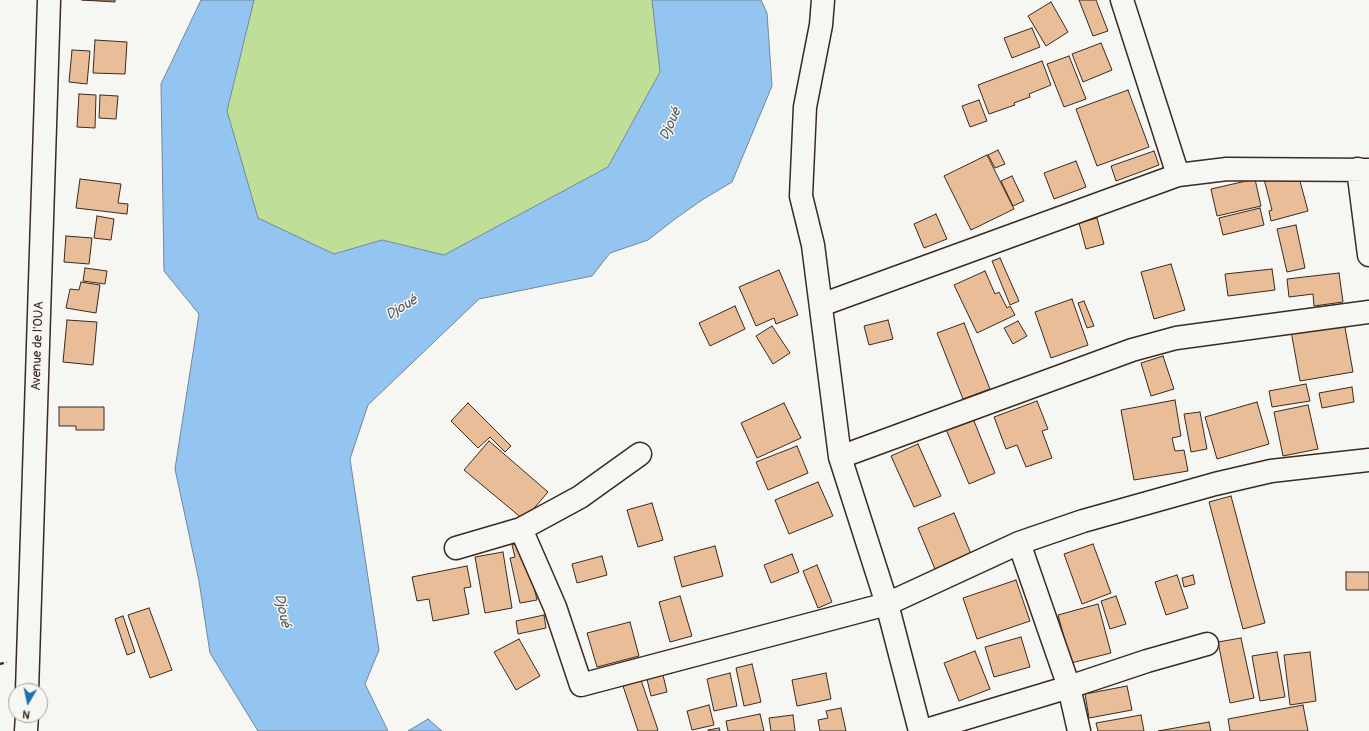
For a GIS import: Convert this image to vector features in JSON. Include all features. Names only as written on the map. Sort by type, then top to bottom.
[{"type":"street","name":"Avenue de l'OUA","points":[[27,683],[48,0]]},
{"type":"street","points":[[823,0],[821,25],[805,107],[801,196],[813,245],[840,457],[887,604],[922,731],[1206,644]]},
{"type":"street","points":[[1122,0],[1178,175]]},
{"type":"street","points":[[821,305],[1178,175],[1227,169],[1363,169],[1369,255]]},
{"type":"street","points":[[840,457],[1132,350],[1176,338],[1369,312]]},
{"type":"street","points":[[456,548],[522,529],[580,497],[640,454]]},
{"type":"street","points":[[522,529],[555,607],[581,685],[887,604],[1019,544],[1084,521],[1215,484],[1271,471],[1369,460]]},
{"type":"street","points":[[1019,544],[1069,687],[1079,731]]},
{"type":"green space","points":[[254,0],[652,0],[660,72],[608,167],[444,255],[382,240],[334,254],[258,219],[227,111]]},
{"type":"water","name":"Djoué","points":[[201,0],[254,0],[227,111],[258,218],[334,254],[382,240],[444,255],[608,167],[660,72],[652,0],[761,0],[767,13],[772,86],[732,182],[702,200],[648,240],[610,253],[592,276],[479,299],[368,405],[350,459],[379,650],[365,684],[388,731],[258,731],[210,653],[199,581],[175,469],[199,314],[164,271],[161,84]]},
{"type":"water","points":[[428,719],[442,731],[408,731]]},
{"type":"building","points":[[82,0],[115,0],[115,2]]},
{"type":"building","points":[[1079,0],[1096,0],[1108,31],[1093,36]]},
{"type":"building","points":[[1051,2],[1068,32],[1046,46],[1028,16]]},
{"type":"building","points":[[1032,28],[1040,47],[1012,58],[1004,38]]},
{"type":"building","points":[[95,40],[127,42],[125,74],[93,73]]},
{"type":"building","points":[[1101,43],[1112,70],[1083,82],[1072,54]]},
{"type":"building","points":[[72,50],[90,51],[87,84],[69,82]]},
{"type":"building","points":[[1069,56],[1086,99],[1064,107],[1047,64]]},
{"type":"building","points":[[1042,61],[1051,85],[1029,94],[1030,97],[1014,103],[1015,105],[989,114],[978,85]]},
{"type":"building","points":[[1128,90],[1149,147],[1097,166],[1076,109]]},
{"type":"building","points":[[79,94],[96,95],[95,128],[77,127]]},
{"type":"building","points":[[100,95],[118,96],[116,119],[99,118]]},
{"type":"building","points":[[979,100],[987,121],[970,127],[962,106]]},
{"type":"building","points":[[998,150],[1005,164],[995,168],[988,155]]},
{"type":"building","points":[[1154,151],[1159,165],[1116,181],[1111,166]]},
{"type":"building","points":[[987,155],[1014,209],[971,230],[944,176]]},
{"type":"building","points":[[1076,161],[1086,187],[1054,199],[1044,173]]},
{"type":"building","points":[[1297,170],[1308,211],[1271,221],[1269,211],[1272,210],[1264,179]]},
{"type":"building","points":[[1012,176],[1024,201],[1013,206],[1001,181]]},
{"type":"building","points":[[80,179],[121,184],[118,203],[128,204],[127,214],[76,208]]},
{"type":"building","points":[[1255,179],[1261,206],[1217,216],[1211,189]]},
{"type":"building","points":[[1260,208],[1264,225],[1223,235],[1219,218]]},
{"type":"building","points":[[936,214],[947,239],[924,248],[914,224]]},
{"type":"building","points":[[97,216],[114,219],[111,240],[94,238]]},
{"type":"building","points":[[1097,218],[1104,244],[1086,249],[1079,223]]},
{"type":"building","points":[[1296,225],[1305,268],[1287,272],[1277,229]]},
{"type":"building","points":[[66,236],[92,238],[89,264],[64,262]]},
{"type":"building","points":[[1000,258],[1019,301],[1010,305],[992,261]]},
{"type":"building","points":[[1171,264],[1185,310],[1154,319],[1141,272]]},
{"type":"building","points":[[85,268],[107,271],[105,284],[83,281]]},
{"type":"building","points":[[1272,269],[1275,290],[1228,296],[1225,274]]},
{"type":"building","points":[[779,270],[798,315],[776,324],[774,318],[756,326],[739,287]]},
{"type":"building","points":[[985,271],[995,294],[999,292],[1007,308],[1010,306],[1015,315],[977,333],[954,285]]},
{"type":"building","points":[[1339,273],[1343,302],[1314,306],[1313,294],[1289,297],[1287,279]]},
{"type":"building","points":[[81,282],[100,285],[96,313],[66,308],[70,289],[79,290]]},
{"type":"building","points":[[1072,299],[1088,345],[1051,358],[1035,312]]},
{"type":"building","points":[[1084,301],[1094,326],[1087,328],[1078,303]]},
{"type":"building","points":[[735,306],[745,329],[710,346],[699,323]]},
{"type":"building","points":[[67,320],[97,322],[93,365],[63,362]]},
{"type":"building","points":[[888,320],[893,339],[869,345],[864,326]]},
{"type":"building","points":[[1018,321],[1027,336],[1013,344],[1004,328]]},
{"type":"building","points":[[1344,322],[1353,372],[1300,381],[1291,331]]},
{"type":"building","points":[[964,323],[990,389],[963,399],[937,333]]},
{"type":"building","points":[[772,326],[790,353],[773,364],[756,336]]},
{"type":"building","points":[[1163,356],[1174,389],[1151,396],[1141,363]]},
{"type":"building","points":[[1306,384],[1310,401],[1272,407],[1269,391]]},
{"type":"building","points":[[1352,387],[1354,402],[1322,408],[1319,393]]},
{"type":"building","points":[[1175,400],[1181,436],[1172,438],[1175,451],[1184,450],[1188,471],[1134,480],[1121,410]]},
{"type":"building","points":[[1037,401],[1048,429],[1042,431],[1052,458],[1026,467],[1017,445],[1006,449],[994,417]]},
{"type":"building","points":[[1257,402],[1269,444],[1217,459],[1205,417]]},
{"type":"building","points":[[468,403],[511,446],[505,452],[490,437],[478,448],[451,421]]},
{"type":"building","points":[[784,403],[801,438],[757,458],[741,423]]},
{"type":"building","points":[[1308,405],[1318,449],[1283,456],[1274,412]]},
{"type":"building","points":[[59,407],[104,407],[104,430],[76,430],[76,426],[59,426]]},
{"type":"building","points":[[1200,412],[1207,449],[1191,452],[1184,414]]},
{"type":"building","points":[[972,416],[995,473],[969,484],[945,427]]},
{"type":"building","points":[[489,441],[548,492],[524,520],[464,470]]},
{"type":"building","points":[[918,444],[941,496],[914,507],[891,456]]},
{"type":"building","points":[[797,446],[808,473],[768,490],[756,462]]},
{"type":"building","points":[[818,482],[833,516],[789,534],[775,500]]},
{"type":"building","points":[[1231,496],[1265,623],[1243,629],[1209,502]]},
{"type":"building","points":[[652,503],[663,540],[638,547],[627,510]]},
{"type":"building","points":[[954,513],[971,554],[935,569],[918,528]]},
{"type":"building","points":[[524,542],[537,600],[520,603],[510,558],[515,557],[512,545]]},
{"type":"building","points":[[1093,544],[1111,593],[1082,604],[1064,554]]},
{"type":"building","points":[[715,546],[723,576],[682,587],[674,557]]},
{"type":"building","points":[[503,552],[512,608],[485,613],[475,557]]},
{"type":"building","points":[[792,554],[799,572],[771,583],[764,565]]},
{"type":"building","points":[[602,556],[607,575],[577,583],[572,564]]},
{"type":"building","points":[[817,565],[832,602],[818,608],[803,571]]},
{"type":"building","points":[[467,566],[471,587],[464,588],[469,614],[433,621],[429,599],[417,601],[412,577]]},
{"type":"building","points":[[1346,572],[1369,572],[1369,590],[1346,590]]},
{"type":"building","points":[[1177,575],[1188,608],[1166,615],[1155,582]]},
{"type":"building","points":[[1193,575],[1195,584],[1184,587],[1182,578]]},
{"type":"building","points":[[1016,580],[1030,621],[977,639],[963,598]]},
{"type":"building","points":[[680,596],[692,636],[670,642],[659,602]]},
{"type":"building","points":[[1116,596],[1126,624],[1110,629],[1101,601]]},
{"type":"building","points":[[1098,604],[1111,653],[1071,663],[1058,615]]},
{"type":"building","points":[[149,608],[172,670],[150,678],[128,615]]},
{"type":"building","points":[[544,615],[546,628],[518,634],[516,621]]},
{"type":"building","points":[[123,616],[135,652],[127,655],[115,619]]},
{"type":"building","points":[[630,622],[639,656],[597,667],[587,633]]},
{"type":"building","points":[[1021,637],[1030,667],[994,677],[985,647]]},
{"type":"building","points":[[1241,638],[1254,698],[1230,703],[1218,642]]},
{"type":"building","points":[[519,639],[540,676],[516,690],[494,652]]},
{"type":"building","points":[[975,651],[990,689],[959,701],[944,663]]},
{"type":"building","points":[[1277,652],[1285,697],[1260,701],[1252,656]]},
{"type":"building","points":[[1310,652],[1316,701],[1290,705],[1284,655]]},
{"type":"building","points":[[752,664],[761,702],[744,706],[736,668]]},
{"type":"building","points":[[662,671],[667,692],[651,696],[646,675]]},
{"type":"building","points":[[730,673],[737,706],[714,711],[707,679]]},
{"type":"building","points":[[826,673],[831,699],[797,706],[792,680]]},
{"type":"building","points":[[641,680],[658,730],[656,731],[638,731],[623,686]]},
{"type":"building","points":[[1127,686],[1132,710],[1089,718],[1085,694]]},
{"type":"building","points":[[709,705],[714,725],[692,730],[687,711]]},
{"type":"building","points":[[1303,705],[1308,731],[1230,731],[1228,719]]},
{"type":"building","points":[[841,708],[846,731],[820,731],[818,720],[828,718],[826,711]]},
{"type":"building","points":[[760,714],[764,731],[728,731],[726,721]]},
{"type":"building","points":[[793,715],[795,731],[771,731],[769,718]]},
{"type":"building","points":[[1141,715],[1144,731],[1098,731],[1096,723]]},
{"type":"building","points":[[1209,722],[1211,731],[1158,731]]},
{"type":"building","points":[[719,728],[720,731],[708,731],[708,730]]}]
